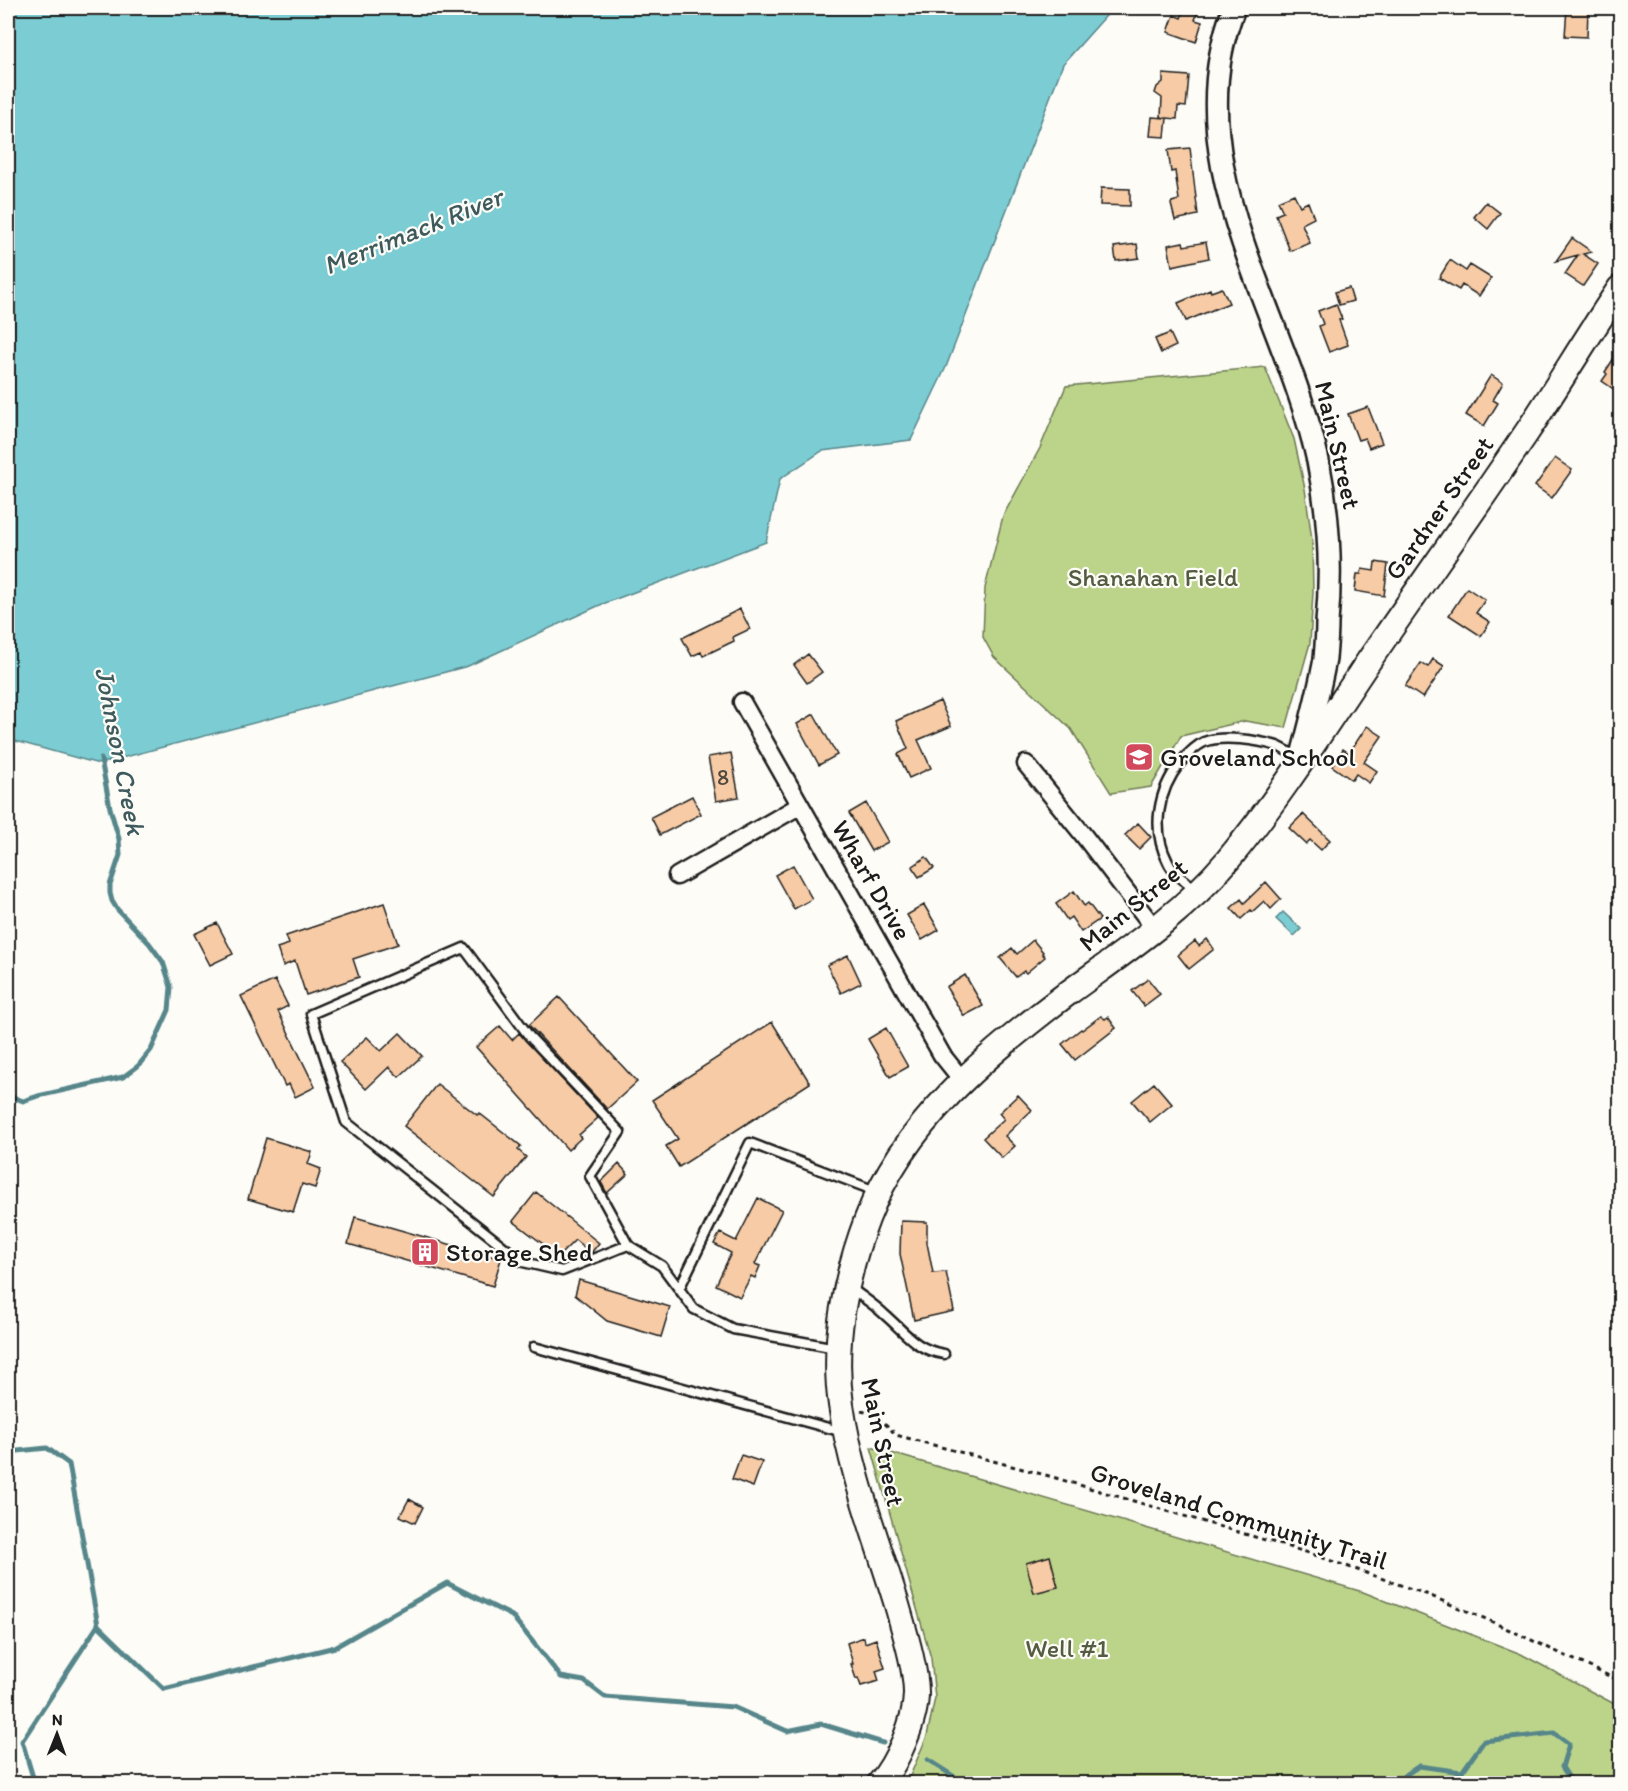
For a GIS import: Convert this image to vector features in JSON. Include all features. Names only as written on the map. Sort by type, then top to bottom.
[{"type":"main road","name":"Gardner Street","points":[[1302,759],[1529,429],[1620,288]]},
{"type":"main road","name":"Main Street","points":[[879,1784],[887,1775],[903,1742],[914,1711],[916,1694],[906,1636],[868,1512],[842,1408],[839,1348],[853,1260],[868,1218],[879,1192],[902,1152],[931,1113],[962,1080],[1018,1031],[1155,929],[1199,891],[1264,814],[1302,759]]},
{"type":"street","name":"Main Street","points":[[1234,8],[1220,59],[1217,92],[1222,163],[1231,207],[1307,421],[1327,512],[1330,558],[1325,658],[1302,759]]},
{"type":"street","name":"Wharf Drive","points":[[742,702],[942,1055],[962,1080]]},
{"type":"street","points":[[1026,764],[1155,929]]},
{"type":"street","points":[[677,876],[799,806]]},
{"type":"lane","points":[[1199,891],[1180,877],[1168,863],[1160,839],[1158,814],[1162,793],[1172,774],[1188,754],[1204,742],[1230,737],[1276,746],[1302,759]]},
{"type":"lane","points":[[628,1245],[562,1271],[523,1262],[346,1122],[311,1014],[464,948],[529,1035],[620,1132],[591,1176],[628,1245],[662,1266],[693,1309],[733,1329],[839,1348]]},
{"type":"lane","points":[[679,1289],[750,1143],[879,1192]]},
{"type":"lane","points":[[848,1286],[884,1313],[917,1345],[932,1352],[945,1354]]},
{"type":"lane","points":[[534,1347],[847,1433]]},
{"type":"path","name":"Groveland Community Trail","points":[[842,1408],[868,1412],[881,1419],[896,1435],[1049,1476],[1298,1550],[1415,1590],[1486,1619],[1620,1681]]},
{"type":"green space","name":"Shanahan Field","points":[[1265,367],[1294,439],[1305,489],[1312,540],[1313,592],[1310,643],[1286,728],[1245,721],[1181,736],[1151,787],[1111,793],[1071,729],[994,657],[983,637],[985,588],[1003,516],[1040,448],[1066,386]]},
{"type":"green space","name":"Well #1","points":[[871,1447],[1363,1592],[1521,1654],[1620,1707],[1620,1783],[903,1783],[910,1776],[927,1736],[935,1698],[931,1658]]},
{"type":"water","name":"Merrimack River","points":[[8,8],[1113,8],[1063,64],[946,367],[911,440],[822,451],[780,479],[766,542],[600,605],[468,666],[99,764],[8,739]]},
{"type":"water","points":[[1283,912],[1301,929],[1294,936],[1276,919]]},
{"type":"building","points":[[1185,8],[1198,11],[1195,20],[1202,22],[1196,42],[1168,32],[1174,15],[1181,18]]},
{"type":"building","points":[[1567,8],[1588,10],[1587,37],[1565,36]]},
{"type":"building","points":[[1163,74],[1189,76],[1186,107],[1178,106],[1177,119],[1167,118],[1165,137],[1150,136],[1152,117],[1166,118],[1161,117],[1162,98],[1155,93],[1157,87],[1163,82]]},
{"type":"building","points":[[1190,148],[1198,215],[1175,220],[1171,204],[1179,200],[1175,171],[1171,172],[1168,150]]},
{"type":"building","points":[[1101,188],[1130,189],[1130,206],[1100,205]]},
{"type":"building","points":[[1294,194],[1300,206],[1308,202],[1314,218],[1302,224],[1310,243],[1290,251],[1276,215],[1283,212],[1278,201]]},
{"type":"building","points":[[1486,202],[1500,213],[1488,229],[1474,217]]},
{"type":"building","points":[[1572,238],[1592,252],[1583,254],[1598,264],[1583,286],[1565,274],[1578,255],[1556,261]]},
{"type":"building","points":[[1183,242],[1184,246],[1206,242],[1209,258],[1172,266],[1168,245]]},
{"type":"building","points":[[1137,244],[1139,258],[1116,261],[1114,247]]},
{"type":"building","points":[[1450,260],[1466,271],[1470,265],[1491,278],[1479,296],[1462,285],[1459,290],[1439,278]]},
{"type":"building","points":[[1222,288],[1229,303],[1186,321],[1178,303],[1210,289],[1211,292]]},
{"type":"building","points":[[1349,288],[1353,301],[1339,305],[1335,292]]},
{"type":"building","points":[[1336,304],[1348,345],[1329,352],[1319,326],[1323,324],[1318,311]]},
{"type":"building","points":[[1170,333],[1176,346],[1161,353],[1155,339]]},
{"type":"building","points":[[1620,349],[1620,383],[1615,390],[1602,381]]},
{"type":"building","points":[[1491,375],[1503,383],[1493,400],[1498,403],[1484,426],[1466,415]]},
{"type":"building","points":[[1368,407],[1382,443],[1369,448],[1365,438],[1358,440],[1348,414]]},
{"type":"building","points":[[1555,458],[1572,470],[1552,498],[1535,486]]},
{"type":"building","points":[[1375,562],[1388,564],[1384,596],[1355,591],[1357,574],[1361,574],[1362,569],[1374,571]]},
{"type":"building","points":[[1467,588],[1485,600],[1476,613],[1490,622],[1481,636],[1449,615]]},
{"type":"building","points":[[740,609],[750,629],[733,637],[734,641],[703,656],[701,652],[692,656],[682,638]]},
{"type":"building","points":[[808,654],[822,672],[807,683],[794,665]]},
{"type":"building","points":[[1433,659],[1444,666],[1423,698],[1405,686],[1421,663],[1428,667]]},
{"type":"building","points":[[940,701],[951,726],[918,740],[931,768],[909,778],[898,754],[908,749],[896,721]]},
{"type":"building","points":[[814,714],[837,755],[819,765],[797,724]]},
{"type":"building","points":[[1367,726],[1382,736],[1364,762],[1377,771],[1369,783],[1356,774],[1352,780],[1332,766],[1343,749],[1349,753]]},
{"type":"building","points":[[731,753],[739,797],[716,801],[708,757]]},
{"type":"building","points":[[692,796],[701,814],[660,835],[651,817]]},
{"type":"building","points":[[866,803],[888,842],[871,851],[849,813]]},
{"type":"building","points":[[1303,814],[1330,840],[1321,850],[1310,840],[1306,844],[1289,828]]},
{"type":"building","points":[[1138,823],[1151,837],[1139,849],[1125,835]]},
{"type":"building","points":[[926,857],[934,868],[919,877],[912,867]]},
{"type":"building","points":[[793,865],[812,899],[794,909],[775,875]]},
{"type":"building","points":[[1266,882],[1281,899],[1271,909],[1264,901],[1241,919],[1231,908],[1241,899],[1244,903]]},
{"type":"building","points":[[1074,891],[1084,906],[1088,903],[1100,919],[1081,932],[1071,917],[1067,920],[1056,904]]},
{"type":"building","points":[[384,903],[398,944],[353,959],[359,977],[306,995],[295,961],[283,966],[277,948],[289,944],[286,936]]},
{"type":"building","points":[[924,905],[939,930],[922,940],[907,915]]},
{"type":"building","points":[[217,923],[233,954],[210,965],[194,934]]},
{"type":"building","points":[[1207,939],[1214,949],[1189,969],[1178,955],[1195,941],[1199,946]]},
{"type":"building","points":[[1033,940],[1045,957],[1026,973],[1024,971],[1016,977],[1000,958],[1012,948],[1017,954]]},
{"type":"building","points":[[848,955],[861,983],[841,993],[827,965]]},
{"type":"building","points":[[965,975],[983,1006],[964,1016],[946,987]]},
{"type":"building","points":[[1148,979],[1160,994],[1144,1006],[1132,991]]},
{"type":"building","points":[[275,980],[288,1006],[278,1011],[315,1087],[295,1097],[289,1084],[285,1086],[241,996]]},
{"type":"building","points":[[559,997],[637,1082],[607,1109],[529,1025]]},
{"type":"building","points":[[1101,1016],[1105,1019],[1108,1017],[1116,1028],[1075,1060],[1062,1044]]},
{"type":"building","points":[[772,1022],[810,1083],[679,1167],[666,1146],[678,1139],[652,1100]]},
{"type":"building","points":[[500,1026],[512,1040],[519,1033],[598,1118],[579,1135],[581,1138],[568,1150],[476,1047]]},
{"type":"building","points":[[886,1028],[908,1067],[890,1077],[868,1039]]},
{"type":"building","points":[[400,1033],[422,1056],[399,1077],[389,1067],[366,1089],[340,1062],[367,1037],[381,1051]]},
{"type":"building","points":[[1154,1083],[1172,1104],[1150,1122],[1132,1101]]},
{"type":"building","points":[[437,1084],[521,1146],[518,1150],[526,1157],[494,1197],[404,1126]]},
{"type":"building","points":[[1018,1095],[1032,1110],[1005,1136],[1015,1146],[1002,1158],[983,1138],[1004,1119],[999,1113]]},
{"type":"building","points":[[266,1138],[312,1152],[308,1164],[321,1169],[315,1188],[302,1184],[293,1212],[248,1199]]},
{"type":"building","points":[[619,1164],[628,1174],[607,1193],[601,1182]]},
{"type":"building","points":[[536,1192],[599,1243],[591,1253],[575,1240],[557,1258],[547,1247],[513,1221]]},
{"type":"building","points":[[758,1198],[782,1210],[755,1264],[760,1266],[755,1278],[751,1276],[740,1297],[716,1285],[731,1253],[714,1244],[720,1233],[736,1241]]},
{"type":"building","name":"Storage Shed","points":[[355,1217],[501,1259],[493,1286],[348,1244]]},
{"type":"building","points":[[901,1221],[927,1222],[927,1243],[933,1273],[946,1272],[954,1311],[914,1320],[900,1254]]},
{"type":"building","points":[[579,1280],[670,1307],[661,1337],[607,1321],[575,1295]]},
{"type":"building","points":[[741,1455],[762,1462],[753,1487],[732,1479]]},
{"type":"building","points":[[409,1499],[423,1507],[415,1523],[400,1516]]},
{"type":"building","points":[[1050,1556],[1058,1587],[1034,1593],[1026,1563]]},
{"type":"building","points":[[864,1637],[865,1643],[876,1639],[885,1668],[876,1671],[879,1681],[861,1686],[851,1664],[853,1664],[847,1643]]},
{"type":"waterway","name":"Johnson Creek","points":[[8,1095],[23,1101],[123,1077],[138,1066],[151,1050],[169,1010],[171,987],[163,962],[112,901],[110,885],[120,855],[119,839],[110,808],[101,759]]},
{"type":"waterway","points":[[8,1452],[47,1448],[69,1464],[98,1625],[22,1741],[35,1784]]},
{"type":"waterway","points":[[98,1625],[164,1689],[335,1647],[447,1583],[512,1616],[561,1677],[584,1681],[605,1697],[733,1707],[787,1731],[821,1724],[883,1743]]},
{"type":"waterway","points":[[1342,1784],[1401,1778],[1419,1766],[1462,1772],[1484,1741],[1554,1733],[1569,1744],[1562,1767],[1573,1784]]},
{"type":"waterway","points":[[928,1760],[966,1784]]},
{"type":"place","name":"Groveland School","points":[[1139,757]]},
{"type":"place","name":"Storage Shed","points":[[425,1252]]}]
